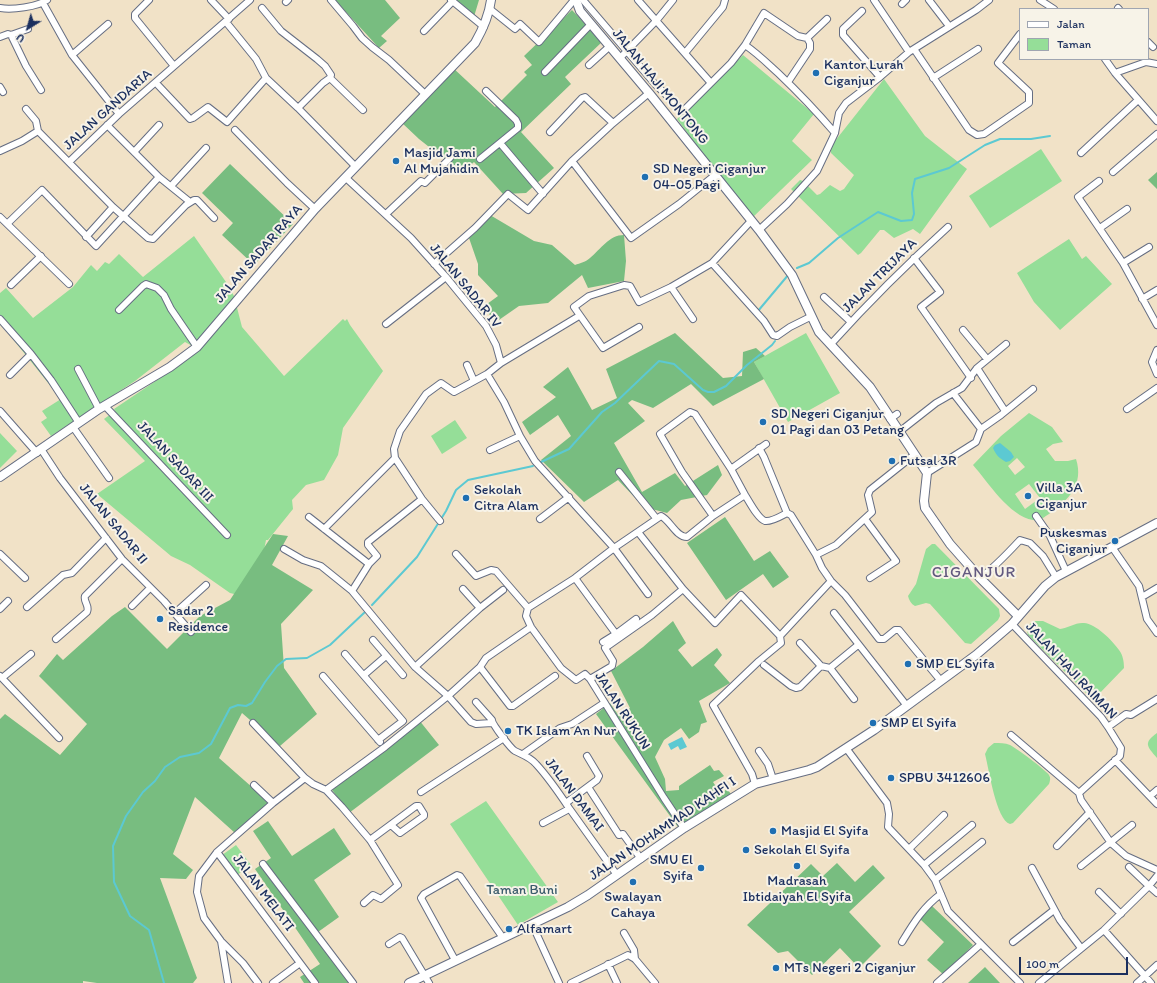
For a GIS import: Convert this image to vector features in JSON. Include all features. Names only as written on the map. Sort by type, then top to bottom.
[{"type":"street","points":[[149,0],[135,14],[135,18],[174,66]]},
{"type":"street","points":[[211,0],[256,59],[266,78],[356,167]]},
{"type":"street","name":"JALAN GANDARIA","points":[[26,109],[36,121],[38,131],[69,162],[107,125],[250,0]]},
{"type":"street","points":[[330,0],[362,38],[389,60],[425,94]]},
{"type":"street","name":"JALAN SADAR RAYA","points":[[0,477],[102,408],[170,367],[197,347],[239,304],[315,209],[475,43],[484,27],[490,9],[491,0]]},
{"type":"street","points":[[490,9],[515,29],[520,24],[539,42],[575,0]]},
{"type":"street","name":"JALAN HAJI MONTONG","points":[[575,0],[580,11],[649,93],[759,230],[792,275],[819,332],[870,387],[894,417],[899,432],[927,473]]},
{"type":"street","points":[[583,0],[655,84],[683,111],[731,63],[745,45],[764,13],[798,36],[807,38],[810,43],[810,49],[788,82]]},
{"type":"street","points":[[638,0],[711,83]]},
{"type":"street","points":[[620,58],[656,21],[673,0]]},
{"type":"street","points":[[685,53],[723,7],[725,0]]},
{"type":"street","points":[[874,0],[933,78],[969,130],[977,135],[984,134],[1029,103],[1029,92],[998,63],[1019,35]]},
{"type":"street","points":[[929,0],[949,26]]},
{"type":"street","points":[[759,230],[788,204],[817,170],[835,133],[839,113],[846,103],[912,51],[989,0]]},
{"type":"street","points":[[0,8],[15,9],[45,1],[72,55],[120,114]]},
{"type":"street","points":[[424,31],[452,1],[484,27]]},
{"type":"street","points":[[1042,2],[1052,8]]},
{"type":"street","points":[[262,8],[281,31],[325,66],[331,75],[330,78],[364,110]]},
{"type":"street","points":[[862,11],[843,29],[843,35],[880,77]]},
{"type":"street","points":[[807,38],[827,19]]},
{"type":"street","points":[[72,55],[108,24]]},
{"type":"street","points":[[545,72],[591,24]]},
{"type":"street","points":[[0,37],[28,29]]},
{"type":"street","points":[[11,35],[26,66],[41,90]]},
{"type":"street","points":[[1149,43],[1153,47]]},
{"type":"street","points":[[745,45],[759,55],[788,82],[817,111],[835,133]]},
{"type":"street","points":[[589,65],[610,46]]},
{"type":"street","points":[[933,78],[978,49]]},
{"type":"street","points":[[1106,60],[1115,73],[1157,121]]},
{"type":"street","points":[[1115,73],[1146,62],[1157,64]]},
{"type":"street","points":[[156,83],[190,119],[208,107],[227,122],[266,78]]},
{"type":"street","points":[[298,108],[330,78]]},
{"type":"street","points":[[480,159],[518,128],[516,120],[486,91]]},
{"type":"street","points":[[434,264],[475,228],[508,194],[528,210],[572,161],[649,93]]},
{"type":"street","points":[[550,132],[584,97],[613,124]]},
{"type":"street","points":[[1082,153],[1138,100]]},
{"type":"street","points":[[107,125],[159,177],[190,202]]},
{"type":"street","points":[[134,152],[159,126]]},
{"type":"street","points":[[235,130],[315,209]]},
{"type":"street","points":[[0,151],[22,142],[38,131]]},
{"type":"street","points":[[1113,172],[1157,134]]},
{"type":"street","points":[[500,143],[543,194]]},
{"type":"street","points":[[171,186],[206,148]]},
{"type":"street","points":[[386,214],[421,180],[425,183],[450,158]]},
{"type":"street","points":[[572,161],[631,238],[679,204],[715,175]]},
{"type":"street","points":[[69,162],[113,207],[148,238],[153,239],[190,202],[194,200],[197,200],[214,218]]},
{"type":"street","points":[[8,223],[42,190],[96,246],[159,177]]},
{"type":"street","name":"JALAN SADAR IV","points":[[346,178],[411,238],[446,277],[486,326],[496,345],[501,363]]},
{"type":"street","points":[[1099,181],[1078,197],[1123,263],[1157,325]]},
{"type":"street","points":[[86,237],[113,207]]},
{"type":"street","points":[[1100,228],[1128,209]]},
{"type":"street","points":[[0,217],[8,223],[69,284]]},
{"type":"street","points":[[639,327],[603,348],[579,316],[574,306],[589,296],[624,285],[630,286],[639,302],[671,287],[712,263],[751,221]]},
{"type":"street","name":"JALAN TRIJAYA","points":[[831,344],[850,322],[914,258],[948,227]]},
{"type":"street","points":[[1123,263],[1149,247]]},
{"type":"street","points":[[11,285],[41,256]]},
{"type":"street","points":[[914,258],[940,292],[922,307],[971,378]]},
{"type":"street","points":[[712,263],[764,321],[773,335],[777,336],[790,327],[812,316]]},
{"type":"street","points":[[386,324],[446,277]]},
{"type":"street","points":[[119,310],[146,284],[156,288],[164,295],[171,309],[197,347]]},
{"type":"street","points":[[671,287],[693,319]]},
{"type":"street","points":[[1142,299],[1157,290]]},
{"type":"street","points":[[824,298],[850,322]]},
{"type":"street","points":[[440,521],[422,499],[395,458],[394,450],[400,431],[426,394],[441,383],[454,392],[487,374],[501,363],[579,316]]},
{"type":"street","points":[[0,319],[31,354],[51,380],[76,425],[109,478]]},
{"type":"street","points":[[963,330],[987,359]]},
{"type":"street","points":[[899,432],[936,403],[962,388],[987,359],[1006,344]]},
{"type":"street","points":[[1157,352],[1152,362],[1157,374]]},
{"type":"street","points":[[10,375],[31,354]]},
{"type":"street","points":[[467,365],[474,381]]},
{"type":"street","points":[[978,368],[1005,411]]},
{"type":"street","name":"JALAN SADAR III","points":[[78,369],[102,408],[227,535]]},
{"type":"street","points":[[487,374],[504,402],[520,436],[535,461],[614,548],[648,594]]},
{"type":"street","points":[[1127,409],[1157,388]]},
{"type":"street","points":[[1018,616],[980,578],[950,544],[925,508],[924,501],[927,473],[976,442],[981,429],[1033,389]]},
{"type":"street","points":[[953,393],[981,429]]},
{"type":"street","name":"JALAN SADAR II","points":[[0,411],[39,451],[122,559],[175,613],[191,632]]},
{"type":"street","points":[[713,516],[682,472],[660,434],[690,412],[696,414],[760,518],[766,521],[787,513]]},
{"type":"street","points":[[490,450],[520,436]]},
{"type":"street","points":[[731,469],[766,444]]},
{"type":"street","points":[[759,448],[787,513],[791,515],[816,555],[822,568],[831,580],[845,595],[879,639],[884,639],[895,630],[899,630],[941,681]]},
{"type":"street","points":[[816,555],[836,545],[872,512],[868,495],[870,490],[914,455]]},
{"type":"street","points":[[324,529],[395,458]]},
{"type":"street","points":[[619,472],[656,518]]},
{"type":"street","points":[[456,554],[476,576],[491,570],[496,570],[528,608],[575,578],[656,518],[661,516],[665,518],[680,535],[687,537],[713,516],[745,495]]},
{"type":"street","points":[[540,519],[569,497]]},
{"type":"street","points":[[352,591],[369,564],[377,556],[368,545],[368,542],[422,499]]},
{"type":"street","points":[[1036,516],[1050,536],[1066,571]]},
{"type":"street","points":[[309,517],[369,564]]},
{"type":"street","points":[[865,519],[896,561],[870,578]]},
{"type":"street","name":"JALAN MOHAMMAD KAHFI I","points":[[409,983],[568,907],[641,859],[684,828],[754,784],[809,770],[846,748],[886,722],[976,655],[1012,624],[1045,586],[1056,577],[1157,523]]},
{"type":"street","points":[[638,532],[683,589],[715,623],[741,595],[780,636],[781,643],[759,661],[713,705],[752,774],[754,784]]},
{"type":"street","points":[[27,607],[63,575],[72,573],[106,538]]},
{"type":"street","points":[[980,578],[994,567],[997,562],[1020,540],[1030,543],[1043,556],[1056,577]]},
{"type":"street","points":[[1112,547],[1139,586],[1147,618],[1157,633]]},
{"type":"street","points":[[284,549],[303,560],[321,566],[352,591],[415,667],[448,696],[471,722],[476,724],[492,723]]},
{"type":"street","points":[[0,554],[25,578]]},
{"type":"street","points":[[56,639],[87,612],[88,607],[85,599],[86,596],[122,559]]},
{"type":"street","points":[[575,578],[616,634]]},
{"type":"street","points":[[780,636],[831,580]]},
{"type":"street","points":[[175,613],[206,585]]},
{"type":"street","points":[[132,606],[150,588]]},
{"type":"street","points":[[1142,597],[1157,588]]},
{"type":"street","points":[[463,589],[480,608]]},
{"type":"street","points":[[590,679],[612,666],[613,661],[605,648],[652,615],[683,589]]},
{"type":"street","points":[[415,667],[480,608],[503,590]]},
{"type":"street","points":[[0,610],[8,601]]},
{"type":"street","name":"JALAN RUKUN","points":[[528,608],[526,616],[531,627],[561,668],[576,680],[585,674],[590,679],[684,828]]},
{"type":"street","points":[[834,613],[907,706]]},
{"type":"street","points":[[603,642],[636,619]]},
{"type":"street","name":"JALAN HAJI RAIMAN","points":[[1012,624],[1101,717],[1121,748],[1120,756],[1115,760]]},
{"type":"street","points":[[326,790],[385,747],[448,696],[480,667],[486,658],[531,627]]},
{"type":"street","points":[[373,640],[402,675]]},
{"type":"street","points":[[800,643],[821,666],[830,668],[854,698]]},
{"type":"street","points":[[830,668],[858,645]]},
{"type":"street","points":[[31,654],[1,677],[59,738]]},
{"type":"street","points":[[345,654],[403,721],[378,740]]},
{"type":"street","points":[[364,675],[386,656]]},
{"type":"street","points":[[764,665],[791,686],[796,688],[821,666]]},
{"type":"street","points":[[480,667],[510,706],[513,706],[555,676]]},
{"type":"street","points":[[323,676],[385,747]]},
{"type":"street","points":[[1108,727],[1126,714],[1131,715],[1157,699]]},
{"type":"street","name":"JALAN DAMAI","points":[[476,702],[492,720],[492,723],[509,746],[535,762],[589,834],[617,875]]},
{"type":"street","points":[[523,754],[560,728],[572,724],[604,703]]},
{"type":"street","points":[[253,723],[305,778],[313,784],[326,790],[370,840],[398,885],[381,899],[373,896],[364,903]]},
{"type":"street","points":[[1010,735],[1079,793],[1081,800],[1111,843],[1126,856],[1157,870]]},
{"type":"street","points":[[420,792],[504,738]]},
{"type":"street","points":[[846,748],[887,803],[889,814],[888,827],[924,865],[935,880],[948,911],[1020,983]]},
{"type":"street","points":[[759,751],[768,764],[773,779]]},
{"type":"street","points":[[543,823],[568,806],[597,780],[599,776],[587,756]]},
{"type":"street","points":[[1079,793],[1115,760],[1157,804]]},
{"type":"street","name":"JALAN MELATI","points":[[305,778],[273,803],[217,852],[315,983]]},
{"type":"street","points":[[254,785],[273,803]]},
{"type":"street","points":[[588,787],[619,835],[623,834],[641,859]]},
{"type":"street","points":[[1150,796],[1157,790]]},
{"type":"street","points":[[370,840],[418,805],[424,814],[424,816],[400,833],[391,825]]},
{"type":"street","points":[[1056,846],[1090,812]]},
{"type":"street","points":[[909,849],[944,815]]},
{"type":"street","points":[[924,865],[972,825]]},
{"type":"street","points":[[1081,866],[1132,825]]},
{"type":"street","points":[[935,880],[982,842]]},
{"type":"street","points":[[217,852],[199,876],[197,892],[204,918],[221,941],[243,963],[258,983]]},
{"type":"street","points":[[263,864],[353,983]]},
{"type":"street","points":[[1129,867],[1157,893]]},
{"type":"street","points":[[1032,868],[1060,920],[1081,948]]},
{"type":"street","points":[[455,960],[422,898],[424,894],[457,876],[460,876],[503,938]]},
{"type":"street","points":[[1039,983],[1104,930],[1149,886],[1157,876]]},
{"type":"street","points":[[1099,892],[1121,914]]},
{"type":"street","points":[[902,942],[916,918],[933,900],[941,894]]},
{"type":"street","points":[[1013,942],[1054,910]]},
{"type":"street","points":[[532,924],[559,983]]},
{"type":"street","points":[[1104,930],[1151,983]]},
{"type":"street","points":[[624,932],[634,950],[635,959]]},
{"type":"street","points":[[389,944],[400,937],[402,938],[430,983]]},
{"type":"street","points":[[221,941],[228,983]]},
{"type":"street","points":[[937,983],[981,944]]},
{"type":"street","points":[[571,983],[628,955],[635,959],[655,983]]},
{"type":"street","points":[[274,983],[300,963]]},
{"type":"street","points":[[608,964],[617,983]]},
{"type":"street","points":[[1137,983],[1157,965]]},
{"type":"green space","points":[[335,0],[385,0],[400,18],[381,36],[387,41],[379,48]]},
{"type":"green space","points":[[450,0],[479,0],[473,20]]},
{"type":"green space","points":[[572,10],[602,42],[565,77],[571,84],[521,132],[554,168],[526,193],[503,194],[474,162],[462,173],[419,139],[401,122],[452,67],[495,107],[527,75],[524,72],[532,65],[524,56]]},
{"type":"green space","points":[[743,55],[814,114],[792,141],[812,160],[751,219],[677,119]]},
{"type":"green space","points":[[884,79],[925,136],[967,169],[920,234],[913,229],[894,238],[884,230],[880,230],[858,255],[791,189],[800,180],[803,181],[817,195],[830,185],[840,191],[844,189],[854,175],[831,153],[831,146]]},
{"type":"green space","points":[[1041,149],[1062,181],[990,228],[969,196]]},
{"type":"green space","points":[[230,164],[293,224],[254,265],[222,235],[233,223],[202,193]]},
{"type":"green space","points":[[1157,172],[1157,189],[1148,180]]},
{"type":"green space","points":[[490,215],[534,241],[552,245],[575,265],[588,259],[614,237],[624,235],[626,261],[624,281],[588,288],[582,275],[548,303],[519,306],[496,322],[483,307],[498,296],[478,275],[478,264],[469,238]]},
{"type":"green space","points":[[194,236],[234,296],[242,327],[284,376],[343,319],[345,321],[347,319],[383,371],[343,428],[338,455],[324,480],[306,485],[292,500],[293,509],[268,540],[266,540],[258,582],[238,595],[230,593],[190,565],[171,556],[97,494],[145,461],[104,419],[115,411],[114,409],[181,364],[196,348],[185,342],[135,381],[51,436],[41,422],[47,418],[42,411],[61,399],[0,323],[0,293],[6,288],[33,318],[73,287],[91,265],[97,271],[105,262],[109,264],[119,254],[143,277]]},
{"type":"green space","points":[[1069,239],[1082,259],[1086,256],[1112,284],[1060,330],[1034,302],[1017,273]]},
{"type":"green space","points":[[675,333],[723,378],[742,376],[743,352],[756,348],[765,356],[754,362],[764,379],[713,406],[691,384],[653,408],[632,400],[628,403],[645,421],[614,443],[642,492],[675,473],[685,486],[718,465],[722,475],[707,495],[681,500],[667,513],[644,507],[618,480],[584,502],[541,460],[571,436],[558,415],[530,435],[522,422],[556,397],[543,387],[568,367],[592,410],[617,398],[606,369]]},
{"type":"green space","points":[[806,333],[840,393],[788,422],[754,362]]},
{"type":"green space","points":[[1029,413],[1052,427],[1063,442],[1053,444],[1046,449],[1055,461],[1068,461],[1076,459],[1078,476],[1073,491],[1063,503],[1041,519],[1033,520],[1024,517],[1007,505],[973,465],[1001,436]],"holes":[[[1017,458],[1025,467],[1015,475],[1008,466]],[[1029,484],[1040,498],[1025,509],[1015,494]]]},
{"type":"green space","points":[[455,420],[467,438],[442,454],[431,436]]},
{"type":"green space","points":[[0,433],[17,451],[0,468]]},
{"type":"green space","points":[[725,517],[754,561],[770,551],[789,577],[773,588],[763,574],[726,600],[687,543]]},
{"type":"green space","points":[[273,534],[288,536],[272,565],[313,590],[281,624],[284,668],[317,714],[280,746],[242,713],[219,758],[270,803],[235,833],[195,797],[173,854],[193,870],[186,879],[160,878],[197,978],[193,983],[97,983],[83,981],[83,983],[0,983],[0,719],[5,714],[60,755],[87,724],[39,676],[57,654],[63,660],[112,616],[125,607],[167,649],[200,616],[230,600]]},
{"type":"green space","points":[[932,544],[935,544],[999,609],[1000,616],[998,620],[971,644],[965,643],[930,604],[926,603],[915,606],[909,599],[908,596],[916,584],[926,549]]},
{"type":"green space","points":[[673,621],[686,643],[678,650],[692,667],[717,648],[722,655],[714,665],[730,683],[699,701],[707,722],[701,724],[699,732],[689,739],[681,728],[664,740],[655,757],[665,779],[666,791],[679,790],[679,786],[710,765],[714,771],[719,770],[724,776],[713,782],[721,794],[727,789],[731,794],[678,827],[596,714],[610,703],[619,716],[630,708],[611,671],[643,647]]},
{"type":"green space","points":[[1034,621],[1043,621],[1060,629],[1081,623],[1094,626],[1108,637],[1119,650],[1123,659],[1124,668],[1097,696],[1092,697],[1088,695],[1028,635],[1028,627]]},
{"type":"green space","points":[[419,720],[439,745],[349,813],[330,787]]},
{"type":"green space","points":[[1157,733],[1157,758],[1149,747],[1148,742]]},
{"type":"green space","points":[[994,743],[1010,745],[1031,759],[1050,777],[1049,784],[1013,823],[1010,824],[1005,820],[997,804],[985,754],[988,748]]},
{"type":"green space","name":"Taman Buni","points":[[486,801],[558,902],[518,925],[450,824]]},
{"type":"green space","points":[[268,821],[292,856],[334,828],[351,854],[314,880],[339,917],[318,932],[353,983],[304,983],[300,977],[320,964],[255,869],[271,858],[253,831]]},
{"type":"green space","points":[[236,845],[251,865],[233,878],[218,858]]},
{"type":"green space","points":[[837,863],[855,882],[873,865],[885,878],[849,912],[881,946],[859,968],[840,948],[812,975],[788,951],[778,953],[747,925],[811,864],[823,876]]},
{"type":"green space","points":[[932,906],[973,945],[944,975],[927,960],[944,942],[920,919]]},
{"type":"green space","points":[[985,967],[1000,983],[968,983]]},
{"type":"water","points":[[1000,443],[1011,452],[1014,457],[1010,461],[1006,462],[995,453],[993,448],[995,445]]},
{"type":"water","points":[[682,737],[687,747],[680,750],[678,746],[671,750],[668,744]]},
{"type":"waterway","points":[[797,268],[809,263],[838,238],[878,212],[901,221],[912,220],[914,214],[912,193],[915,179],[949,168],[985,145],[1000,139],[1031,139],[1050,136]]},
{"type":"waterway","points":[[758,311],[789,274]]},
{"type":"waterway","points":[[541,462],[569,449],[602,412],[615,403],[659,361],[674,364],[703,390],[714,392],[726,386],[747,365],[775,341]]},
{"type":"waterway","points":[[372,605],[417,557],[446,511],[456,490],[468,480],[533,466]]},
{"type":"waterway","points":[[164,983],[149,930],[130,916],[114,882],[113,846],[126,816],[143,792],[155,781],[165,767],[180,757],[199,753],[211,744],[230,708],[238,705],[246,706],[252,703],[277,666],[286,659],[307,658],[330,645],[365,612]]},
{"type":"place","name":"Kantor Lurah Ciganjur","points":[[816,73]]},
{"type":"place","name":"Masjid Jami Al Mujahidin","points":[[396,161]]},
{"type":"place","name":"SD Negeri Ciganjur 04-05 Pagi","points":[[645,177]]},
{"type":"place","name":"SD Negeri Ciganjur 01 Pagi dan 03 Petang","points":[[763,422]]},
{"type":"place","name":"Futsal 3R","points":[[892,461]]},
{"type":"place","name":"Villa 3A Ciganjur","points":[[1028,496]]},
{"type":"place","name":"Sekolah Citra Alam","points":[[466,498]]},
{"type":"place","name":"Puskesmas Ciganjur","points":[[1115,541]]},
{"type":"place","name":"Sadar 2 Residence","points":[[160,619]]},
{"type":"place","name":"SMP EL Syifa","points":[[908,664]]},
{"type":"place","name":"SMP El Syifa","points":[[873,723]]},
{"type":"place","name":"TK Islam An Nur","points":[[508,731]]},
{"type":"place","name":"SPBU 3412606","points":[[891,778]]},
{"type":"place","name":"Masjid El Syifa","points":[[773,831]]},
{"type":"place","name":"Sekolah El Syifa","points":[[746,850]]},
{"type":"place","name":"Madrasah Ibtidaiyah El Syifa","points":[[797,866]]},
{"type":"place","name":"SMU El Syifa","points":[[701,868]]},
{"type":"place","name":"Swalayan Cahaya","points":[[633,882]]},
{"type":"place","name":"Alfamart","points":[[509,929]]},
{"type":"place","name":"MTs Negeri 2 Ciganjur","points":[[776,968]]},
{"type":"district","name":"CIGANJUR","points":[[974,573]]}]
